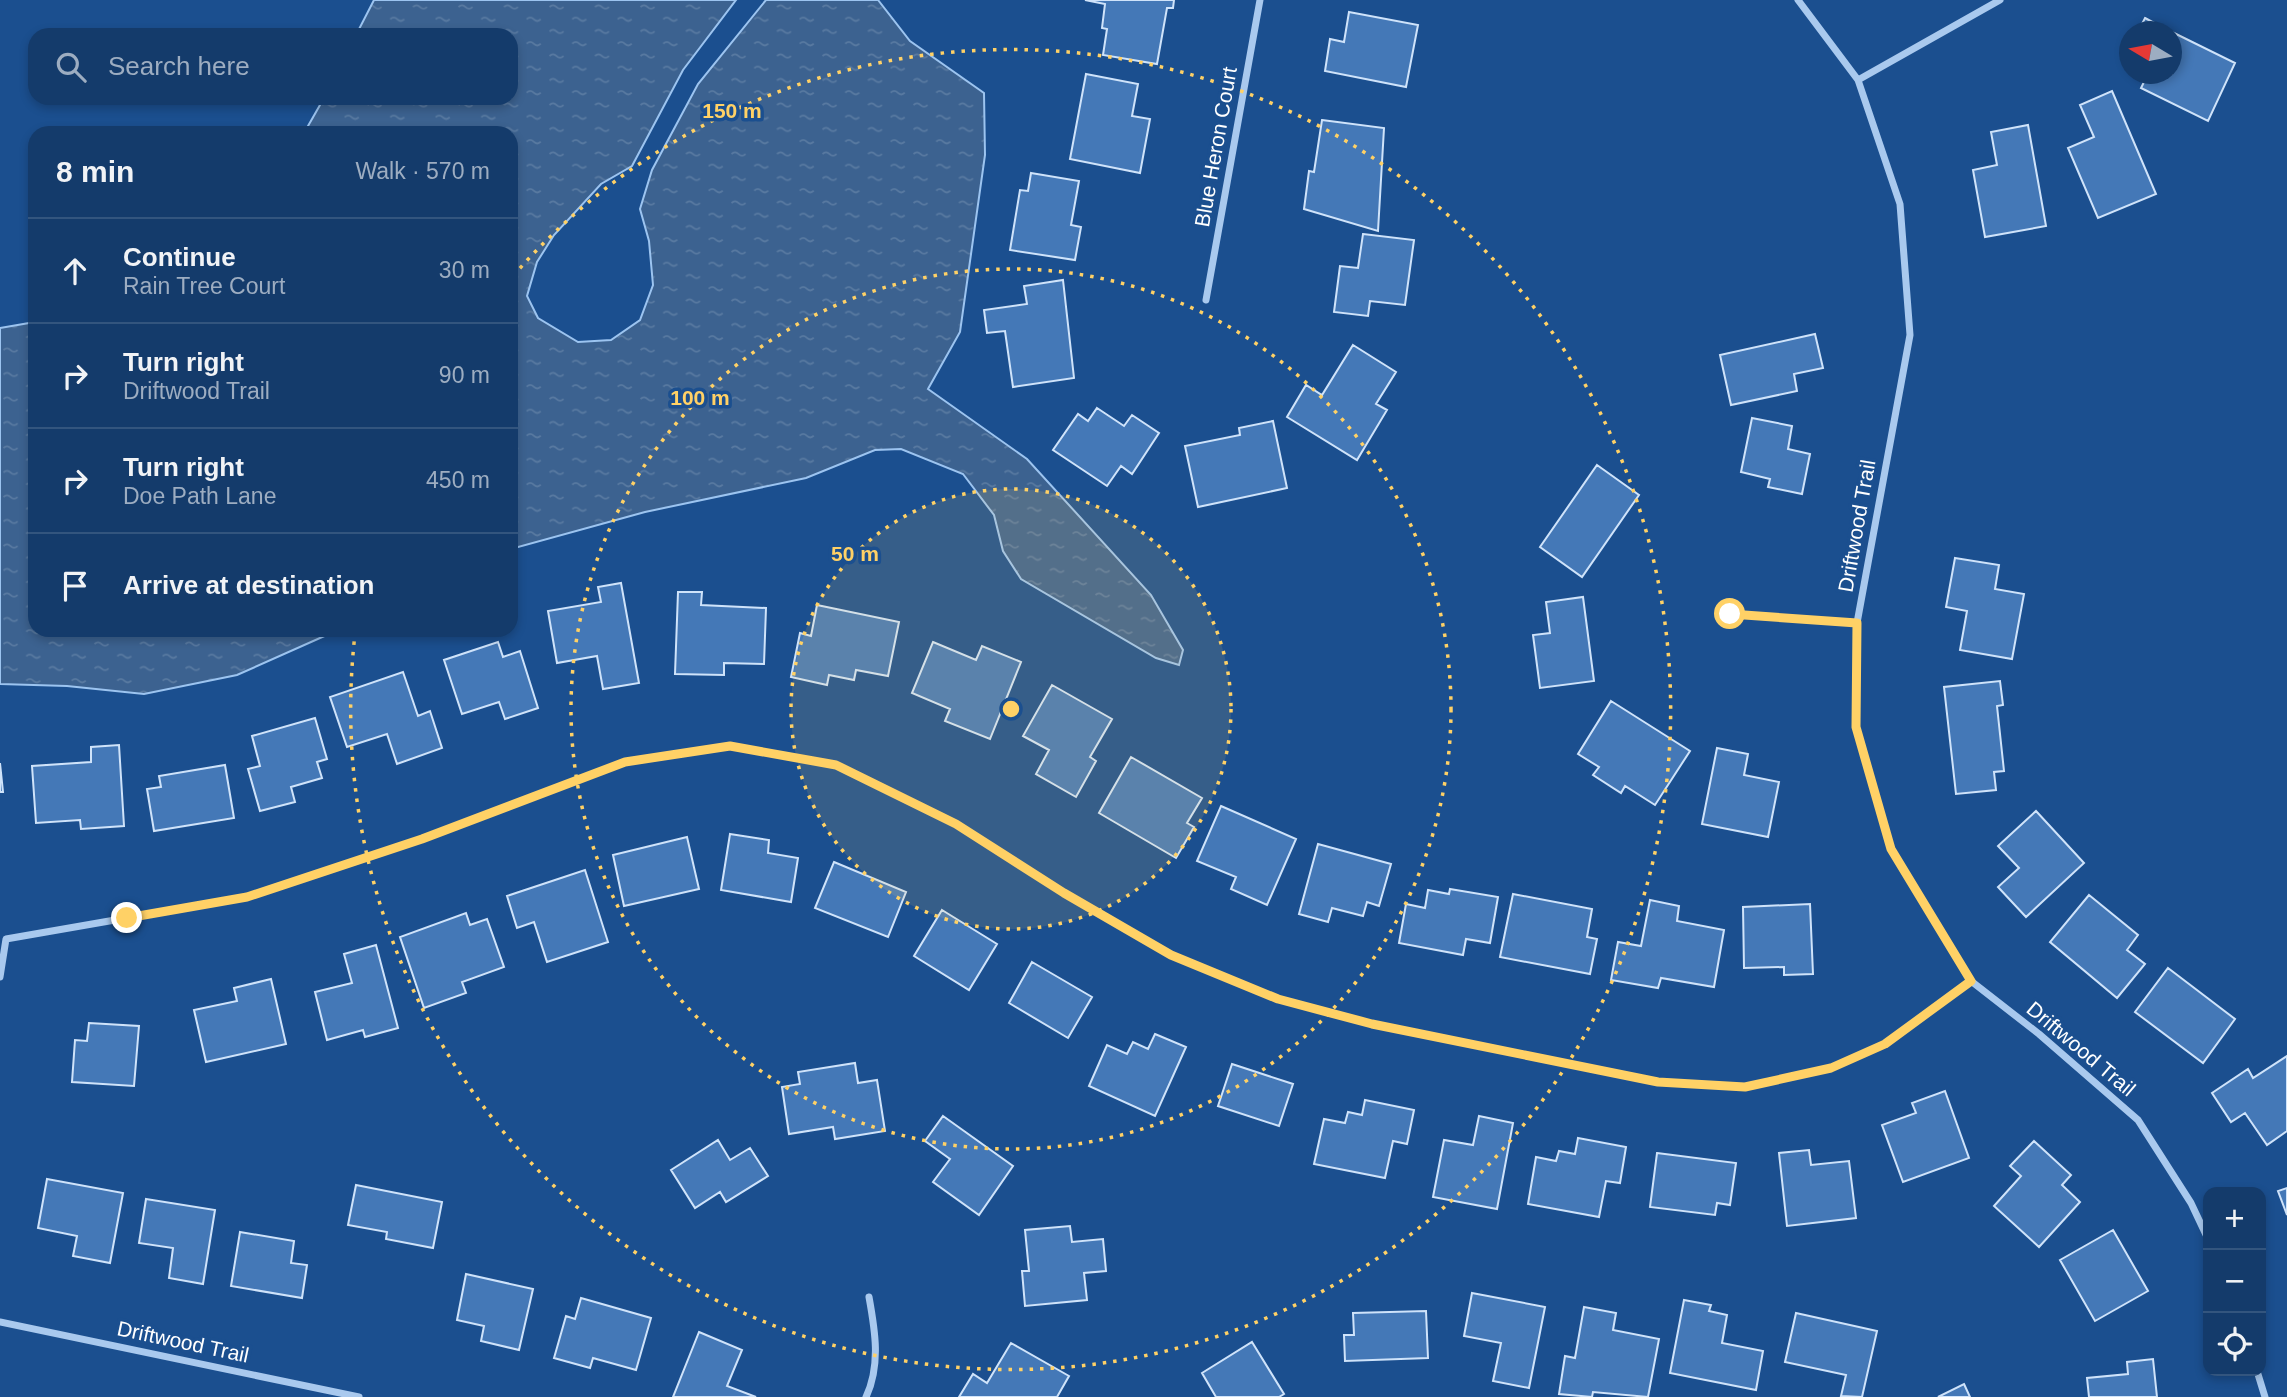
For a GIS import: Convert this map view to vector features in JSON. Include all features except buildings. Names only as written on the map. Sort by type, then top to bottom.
[{"type":"street","name":"Blue Heron Court","points":[[1206,300],[1260,0]]},
{"type":"street","name":"Driftwood Trail","points":[[1798,0],[1858,80],[1900,204],[1910,335],[1857,623],[1856,727],[1891,849],[1971,981],[2138,1120],[2191,1203],[2203,1228]]},
{"type":"street","points":[[1858,80],[2000,0]]},
{"type":"street","points":[[1730,614],[1857,623]]},
{"type":"street","points":[[0,977],[6,939],[247,897],[422,839],[625,762],[730,746],[836,765],[956,824],[1064,893],[1171,955],[1278,999],[1372,1024],[1658,1082],[1745,1087],[1831,1068],[1885,1044],[1971,981]]},
{"type":"street","points":[[866,1397],[871,1386],[877,1341],[869,1297]]},
{"type":"street","name":"Driftwood Trail","points":[[0,1322],[359,1397]]},
{"type":"street","points":[[2259,1376],[2265,1397]]},
{"type":"water","points":[[374,0],[736,0],[683,70],[632,166],[601,184],[554,235],[537,262],[527,296],[538,318],[578,342],[611,340],[640,320],[653,285],[649,241],[640,209],[652,170],[698,84],[766,0],[878,0],[910,41],[984,93],[985,155],[960,332],[928,389],[1027,459],[1151,595],[1183,650],[1179,665],[1156,658],[1021,579],[1003,551],[994,515],[963,474],[901,449],[875,450],[806,478],[645,512],[518,547],[518,126],[308,126],[320,105],[518,105],[518,28],[360,28]]},
{"type":"water","points":[[28,323],[28,637],[322,637],[237,675],[144,694],[67,686],[0,684],[0,328]]},
{"type":"route","points":[[127,918],[247,897],[422,839],[625,762],[730,746],[836,765],[956,824],[1064,893],[1171,955],[1278,999],[1372,1024],[1658,1082],[1745,1087],[1831,1068],[1885,1044],[1971,981],[1891,849],[1856,727],[1857,623],[1730,614]]}]
